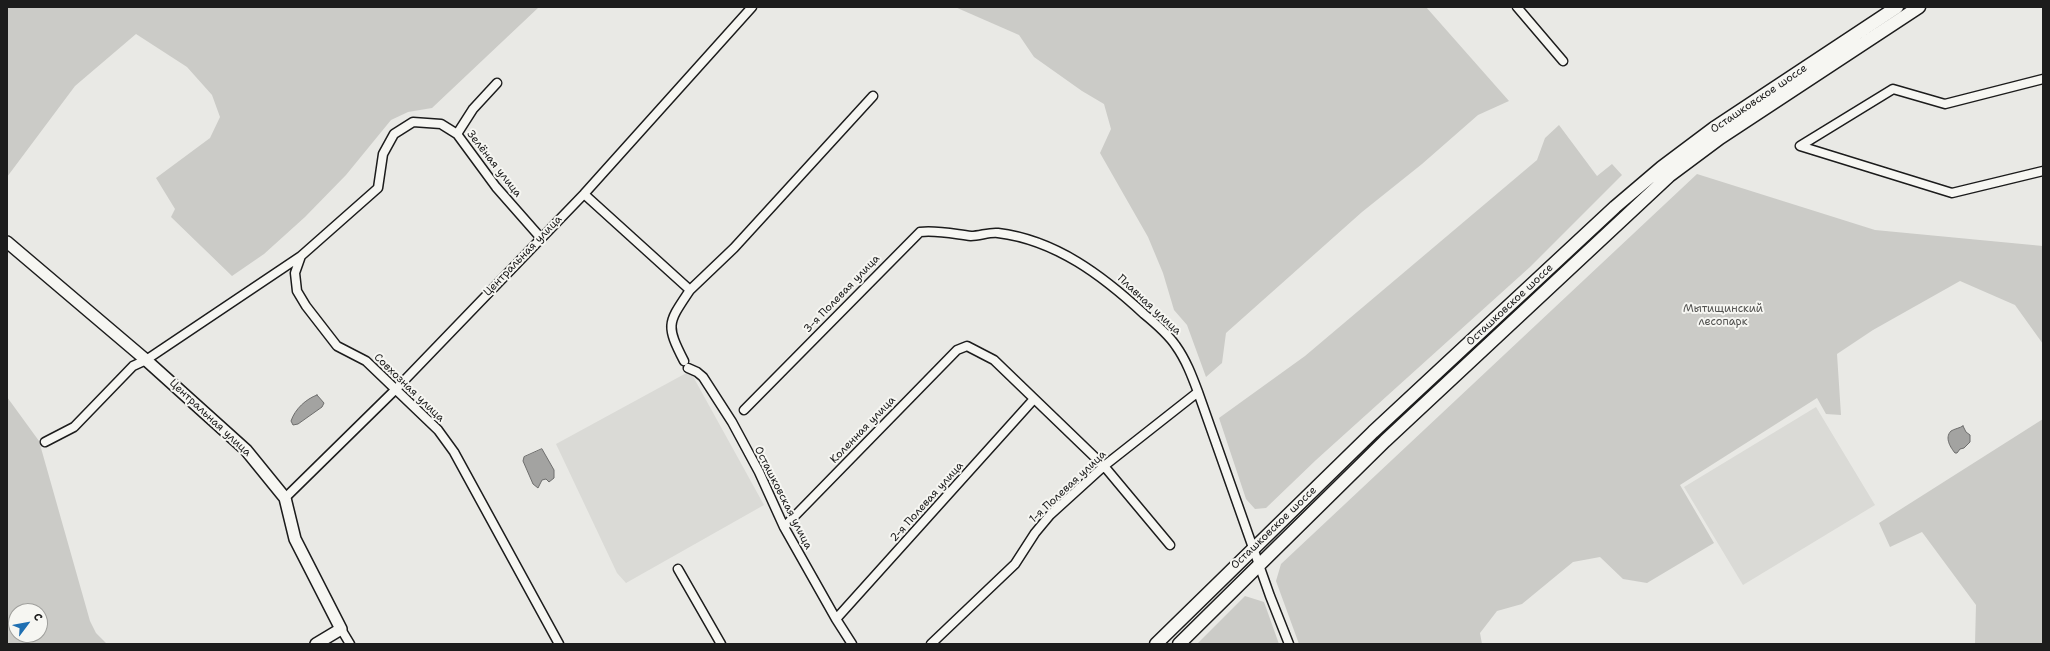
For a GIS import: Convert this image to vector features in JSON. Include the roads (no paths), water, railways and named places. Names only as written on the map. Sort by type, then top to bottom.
[{"type":"main road","name":"Осташковское шоссе","points":[[1156,644],[1374,432],[1615,207],[1662,167],[1714,128],[1897,7]]},
{"type":"main road","name":"Осташковское шоссе","points":[[1178,644],[1385,441],[1669,176],[1720,138],[1919,7]]},
{"type":"street","name":"Центральная улица","points":[[285,498],[396,389],[584,194],[752,7]]},
{"type":"street","points":[[1517,7],[1563,60]]},
{"type":"street","points":[[2043,79],[1945,104],[1893,89],[1800,146],[1952,193],[2043,171]]},
{"type":"street","name":"Зелёная улица","points":[[497,83],[473,109],[457,134],[496,187],[540,238]]},
{"type":"street","name":"Осташковская улица","points":[[852,644],[836,619],[784,527],[759,472],[732,422],[703,377],[686,364],[672,338],[670,327],[672,316],[690,290],[734,248],[873,96]]},
{"type":"street","points":[[45,442],[74,427],[132,366],[146,360],[301,256],[378,188],[383,154],[394,134],[414,122],[441,124],[457,134]]},
{"type":"street","points":[[584,194],[690,290]]},
{"type":"street","name":"3-я Полевая улица","points":[[744,410],[920,232],[934,231],[973,236]]},
{"type":"street","name":"Плавная улица","points":[[973,236],[997,233],[1028,240],[1056,250],[1093,271],[1122,293],[1175,344],[1188,366],[1198,392],[1259,565],[1289,644]]},
{"type":"street","name":"Центральная улица","points":[[7,242],[146,360],[246,450],[285,498],[295,539],[350,644]]},
{"type":"street","name":"Совхозная улица","points":[[301,256],[295,273],[297,291],[306,306],[337,346],[366,361],[438,430],[454,452],[559,644]]},
{"type":"street","name":"Коленная улица","points":[[784,527],[957,350],[967,346],[994,360],[1034,399]]},
{"type":"street","name":"1-я Полевая улица","points":[[931,644],[1015,564],[1034,533],[1050,515],[1104,466],[1198,392]]},
{"type":"street","points":[[1034,399],[1104,466],[1170,545]]},
{"type":"street","name":"2-я Полевая улица","points":[[836,619],[1034,399]]},
{"type":"street","points":[[678,569],[721,644]]},
{"type":"street","points":[[316,644],[341,629]]},
{"type":"park label","name":"Мытищинский лесопарк","points":[[1723,315]]}]
